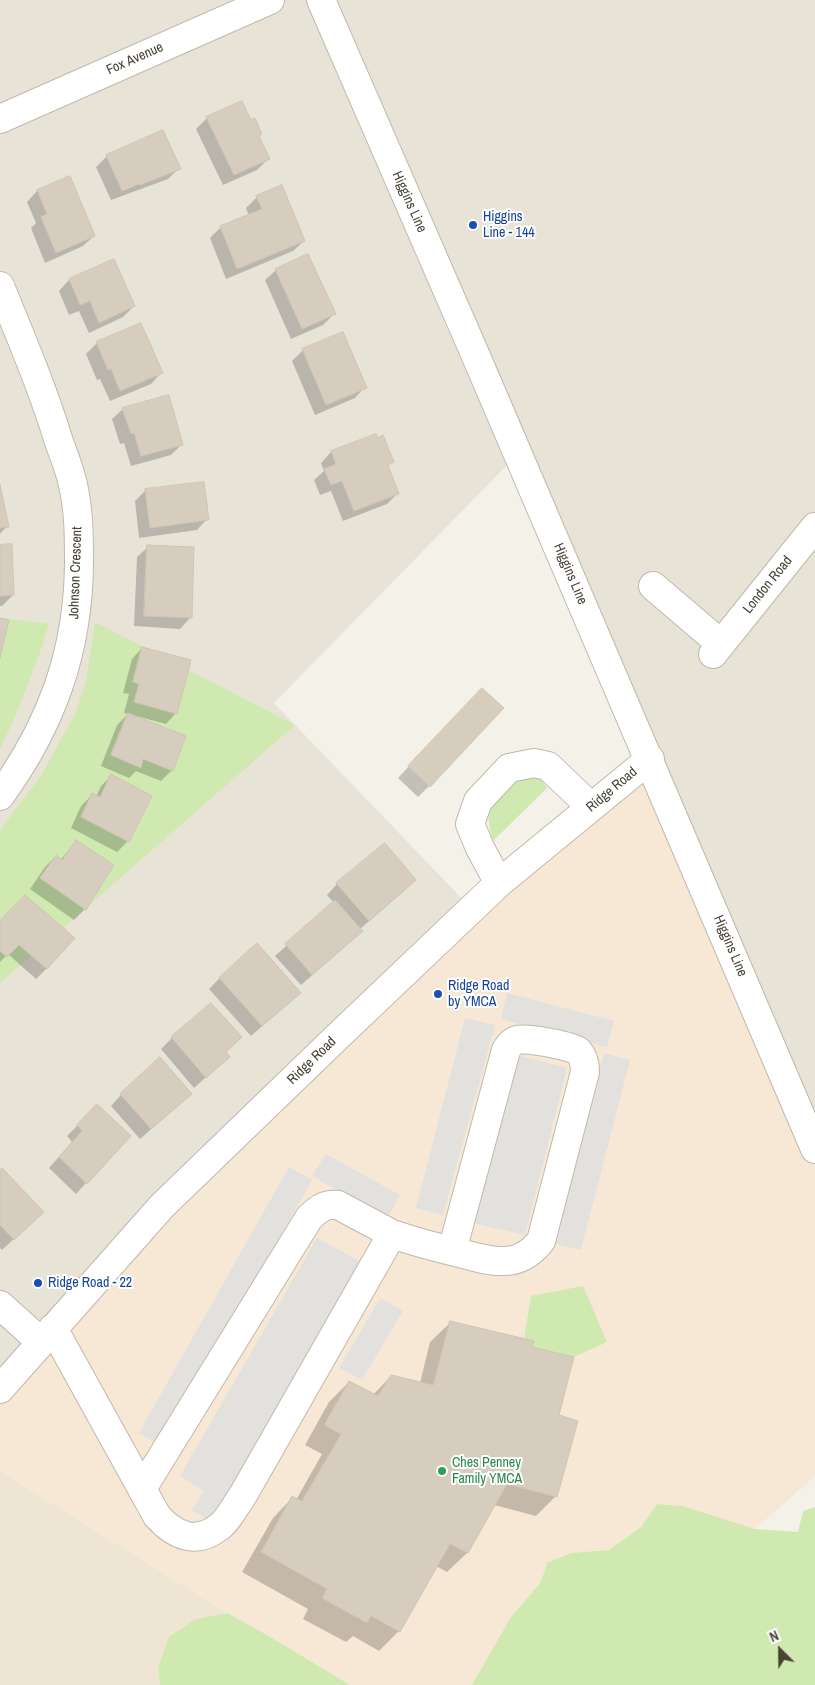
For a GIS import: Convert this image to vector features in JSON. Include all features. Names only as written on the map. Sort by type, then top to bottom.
[{"type":"street","name":"Fox Avenue","points":[[0,119],[270,0]]},
{"type":"street","name":"Higgins Line","points":[[321,0],[500,410],[815,1149]]},
{"type":"street","name":"Johnson Crescent","points":[[0,286],[46,400],[73,484],[80,532],[76,621],[66,665],[52,706],[36,738],[0,796]]},
{"type":"street","name":"London Road","points":[[653,586],[717,649],[815,527]]},
{"type":"street","name":"Ridge Road","points":[[0,1389],[162,1206],[499,883],[650,759]]},
{"type":"street","points":[[499,883],[480,848],[470,824],[478,801],[509,768],[534,763],[548,766],[591,807]]},
{"type":"street","points":[[142,1489],[309,1218],[322,1206],[338,1205],[392,1234],[452,1251],[484,1260],[506,1261],[526,1255],[534,1249],[541,1241],[585,1072],[583,1057],[577,1050],[527,1038],[518,1039],[509,1045],[506,1050],[452,1251]]},
{"type":"street","points":[[0,1305],[47,1335],[157,1516],[165,1524],[187,1537],[198,1536],[221,1526],[243,1494],[392,1234]]},
{"type":"shaded area","points":[[0,0],[815,0],[815,1149],[518,454],[274,703],[472,909],[0,1389]]},
{"type":"shaded area","points":[[650,759],[815,1149],[815,1476],[755,1529],[683,1506],[657,1504],[641,1527],[609,1550],[571,1553],[547,1563],[541,1582],[511,1617],[472,1685],[350,1685],[227,1613],[0,1471],[0,1389],[93,1282]]},
{"type":"shaded area","points":[[507,993],[614,1021],[607,1047],[501,1019]]},
{"type":"shaded area","points":[[465,1018],[495,1025],[443,1215],[416,1208]]},
{"type":"shaded area","points":[[604,1053],[630,1060],[581,1250],[555,1244]]},
{"type":"shaded area","points":[[517,1055],[567,1068],[525,1235],[472,1223]]},
{"type":"shaded area","points":[[326,1154],[400,1195],[387,1219],[312,1176]]},
{"type":"shaded area","points":[[289,1167],[312,1180],[161,1446],[139,1433]]},
{"type":"shaded area","points":[[317,1238],[361,1262],[214,1524],[192,1510],[203,1491],[180,1476]]},
{"type":"shaded area","points":[[380,1298],[403,1311],[362,1380],[339,1368]]},
{"type":"shaded area","points":[[0,1471],[227,1613],[196,1619],[158,1668],[160,1685],[0,1685]]},
{"type":"green space","points":[[0,618],[49,624],[27,687],[0,750]]},
{"type":"green space","points":[[95,622],[295,725],[0,983],[0,830],[42,774],[76,712],[86,681]]},
{"type":"green space","points":[[522,775],[539,776],[547,788],[493,841],[489,818],[493,803]]},
{"type":"green space","points":[[583,1286],[607,1342],[574,1357],[532,1347],[534,1341],[524,1339],[531,1296]]},
{"type":"green space","points":[[657,1504],[683,1506],[755,1529],[798,1532],[803,1511],[815,1507],[815,1685],[472,1685],[511,1617],[541,1582],[547,1563],[571,1553],[609,1550],[641,1527]]},
{"type":"green space","points":[[227,1613],[350,1685],[160,1685],[158,1668],[169,1637],[196,1619]]},
{"type":"building","points":[[242,101],[251,120],[255,118],[262,134],[259,136],[270,159],[234,175],[206,117]]},
{"type":"building","points":[[163,130],[181,169],[122,191],[106,155]]},
{"type":"building","points":[[70,176],[95,236],[56,253],[41,217],[47,214],[37,190]]},
{"type":"building","points":[[282,185],[305,241],[237,269],[220,226],[262,209],[256,196]]},
{"type":"building","points":[[308,254],[336,314],[302,329],[275,269]]},
{"type":"building","points":[[114,259],[135,306],[99,323],[90,301],[80,305],[69,279]]},
{"type":"building","points":[[141,323],[163,373],[120,391],[111,369],[108,370],[96,342]]},
{"type":"building","points":[[343,332],[367,388],[326,405],[302,349]]},
{"type":"building","points":[[169,395],[183,445],[141,456],[134,433],[131,434],[122,408]]},
{"type":"building","points":[[376,434],[378,438],[383,435],[394,462],[388,465],[399,494],[354,511],[342,481],[331,485],[324,469],[336,464],[331,451]]},
{"type":"building","points":[[204,482],[209,520],[150,528],[145,489]]},
{"type":"building","points":[[0,484],[9,527],[0,528]]},
{"type":"building","points":[[12,544],[14,595],[0,596],[0,545]]},
{"type":"building","points":[[147,545],[194,547],[192,618],[144,616]]},
{"type":"building","points":[[0,618],[9,620],[0,658]]},
{"type":"building","points":[[142,647],[191,660],[177,714],[134,702],[139,684],[133,682]]},
{"type":"building","points":[[482,688],[504,708],[430,787],[408,766]]},
{"type":"building","points":[[128,713],[186,736],[173,771],[143,759],[141,768],[111,755]]},
{"type":"building","points":[[111,774],[152,796],[129,842],[81,817],[92,793],[100,797]]},
{"type":"building","points":[[76,840],[114,865],[86,910],[40,878],[56,855],[62,860]]},
{"type":"building","points":[[385,843],[416,880],[369,921],[336,883]]},
{"type":"building","points":[[25,895],[75,938],[47,969],[19,945],[7,957],[0,951],[0,921]]},
{"type":"building","points":[[335,900],[363,931],[312,975],[285,944]]},
{"type":"building","points":[[257,943],[301,993],[262,1026],[219,978]]},
{"type":"building","points":[[211,1003],[242,1037],[226,1052],[230,1057],[206,1078],[171,1037]]},
{"type":"building","points":[[160,1057],[192,1094],[151,1129],[120,1094]]},
{"type":"building","points":[[97,1104],[131,1136],[87,1184],[59,1157],[82,1131],[77,1125]]},
{"type":"building","points":[[2,1168],[44,1212],[14,1240],[0,1225],[0,1171]]},
{"type":"building","name":"Ches Penney Family YMCA","points":[[450,1321],[534,1341],[532,1347],[574,1357],[559,1415],[578,1421],[557,1497],[507,1484],[468,1553],[450,1544],[400,1632],[371,1616],[367,1623],[322,1598],[327,1589],[261,1552],[292,1496],[302,1501],[341,1434],[324,1425],[349,1381],[378,1396],[391,1375],[433,1385]]},
{"type":"place","name":"Higgins Line - 144","points":[[473,225]]},
{"type":"place","name":"Ridge Road by YMCA","points":[[438,994]]},
{"type":"place","name":"Ridge Road - 22","points":[[38,1283]]},
{"type":"place","name":"Ches Penney Family YMCA","points":[[442,1471]]}]
